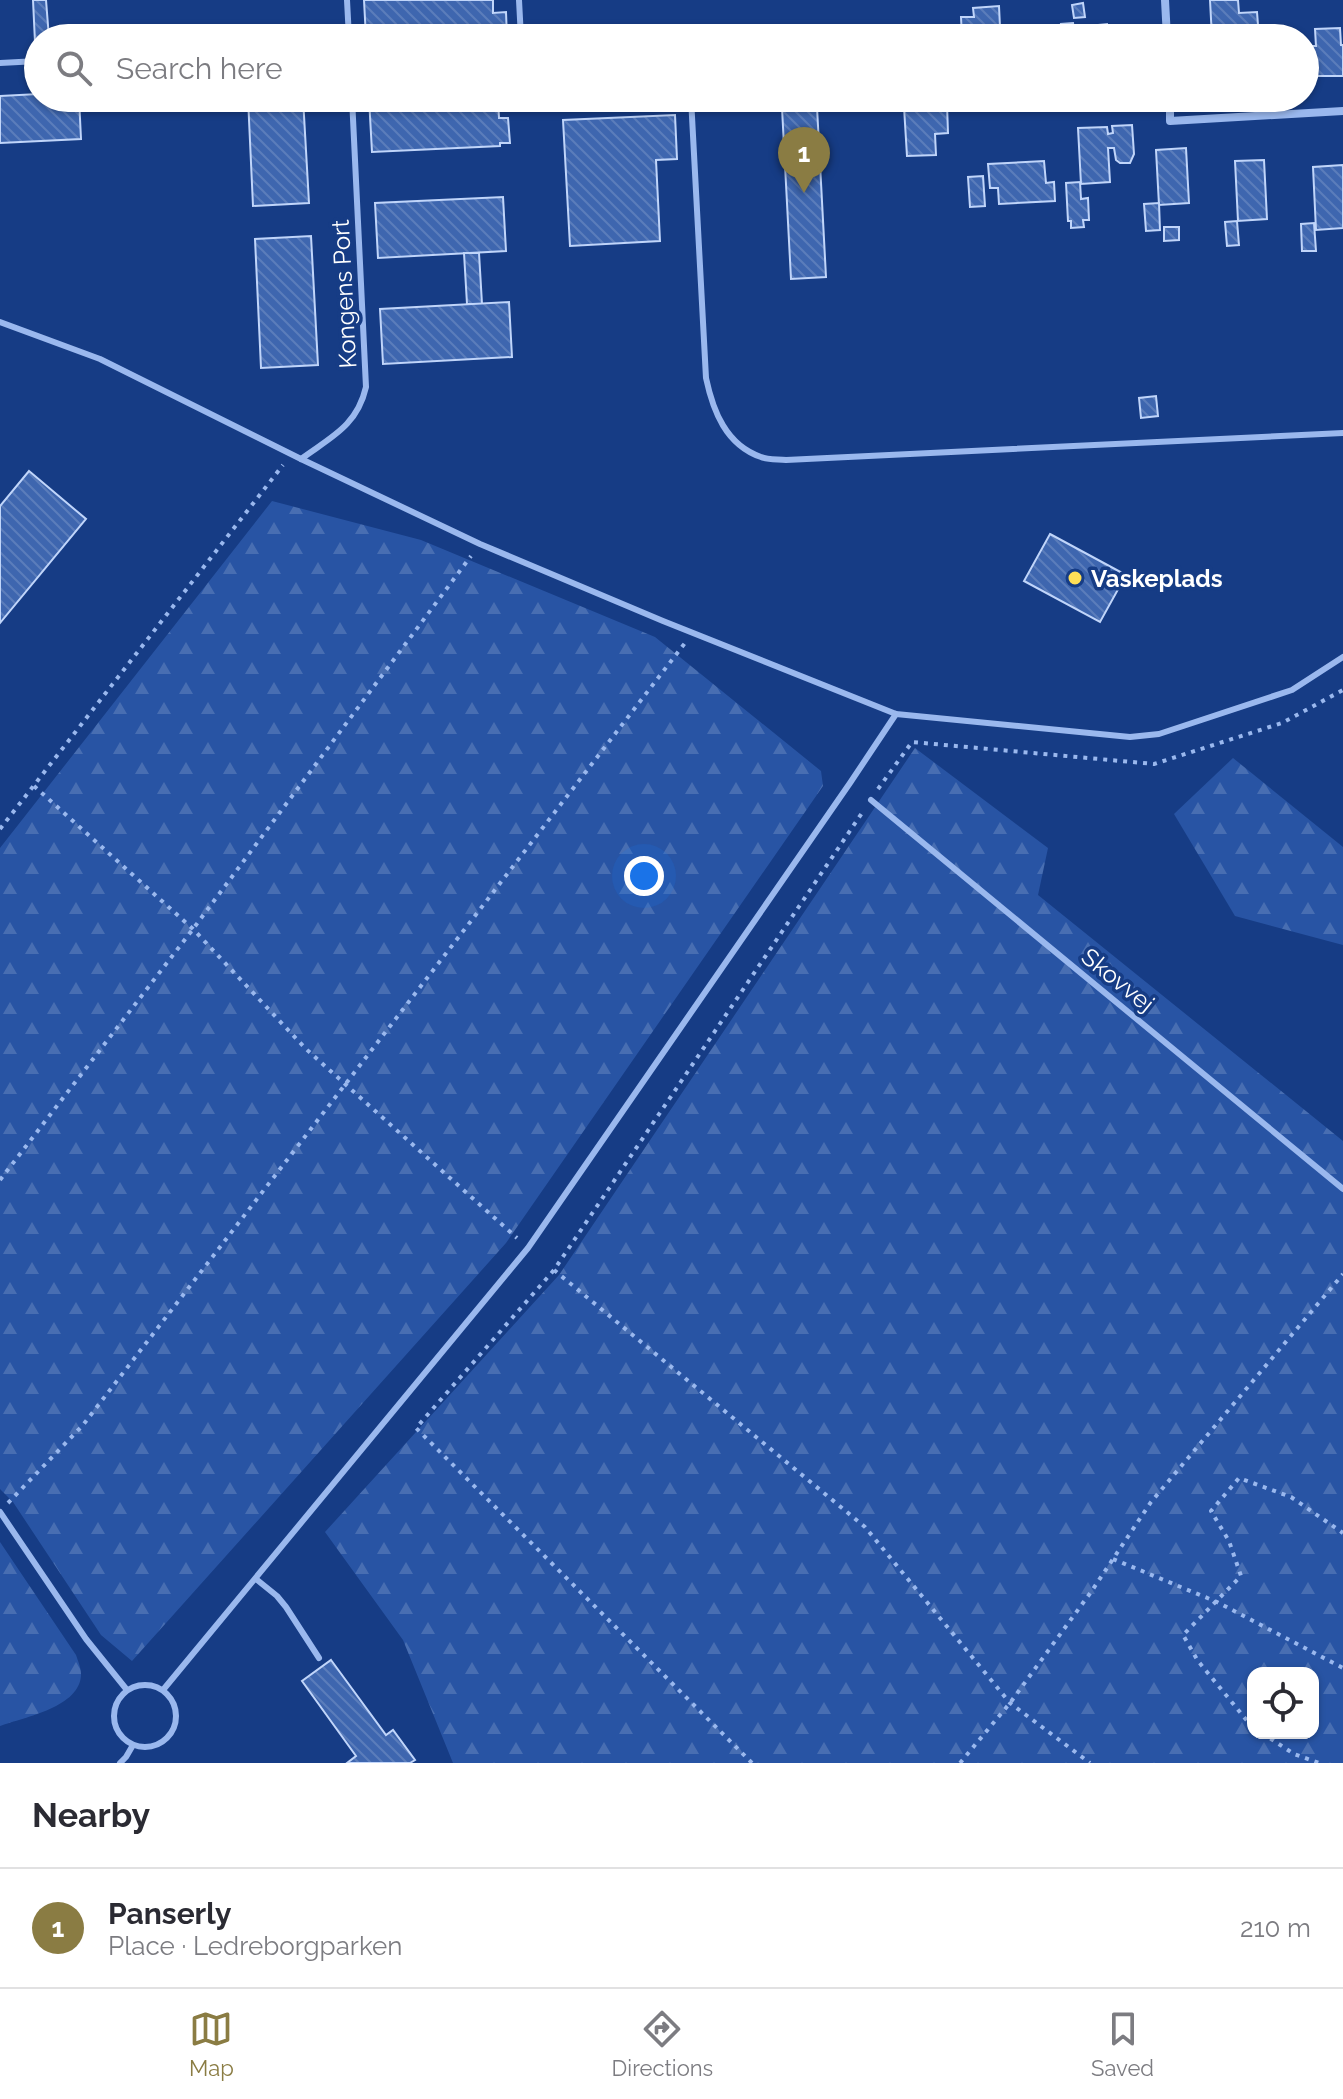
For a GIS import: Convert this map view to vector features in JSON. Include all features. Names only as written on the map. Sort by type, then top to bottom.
[{"type":"street","points":[[1165,0],[1166,24]]},
{"type":"street","points":[[1170,112],[1170,121],[1343,111]]},
{"type":"lane","points":[[347,0],[348,24]]},
{"type":"lane","points":[[519,0],[520,24]]},
{"type":"lane","points":[[0,63],[24,62]]},
{"type":"lane","name":"Kongens Port","points":[[301,459],[345,427],[356,415],[366,387],[353,112]]},
{"type":"lane","points":[[692,112],[706,378],[712,406],[726,432],[762,458],[800,459],[1343,433]]},
{"type":"lane","points":[[0,322],[100,359],[480,544],[896,714],[1130,737],[1159,734],[1292,690],[1343,657]]},
{"type":"lane","points":[[163,1690],[528,1248],[896,714]]},
{"type":"lane","name":"Skovvej","points":[[871,800],[1343,1189]]},
{"type":"lane","points":[[0,1511],[86,1639],[127,1690]]},
{"type":"lane","points":[[256,1579],[286,1607],[319,1658]]},
{"type":"lane","points":[[145,1684],[163,1690],[176,1710],[176,1722],[171,1733],[166,1740],[150,1747],[133,1745],[116,1728],[113,1715],[117,1701],[127,1690],[136,1686],[145,1684]]},
{"type":"lane","points":[[120,1763],[133,1745]]},
{"type":"path","points":[[0,829],[282,465],[301,459]]},
{"type":"path","points":[[0,1180],[193,929],[480,544]]},
{"type":"path","points":[[0,1511],[83,1425],[687,641]]},
{"type":"path","points":[[752,1763],[416,1428],[554,1270],[912,742],[1154,764],[1282,723],[1343,690]]},
{"type":"path","points":[[34,786],[193,929],[306,1049],[528,1248]]},
{"type":"path","points":[[554,1270],[865,1527],[1010,1703],[1090,1763]]},
{"type":"path","points":[[960,1763],[1010,1703],[1151,1502],[1343,1274]]},
{"type":"path","points":[[1247,1721],[1198,1661],[1183,1635],[1241,1576],[1229,1541],[1211,1511],[1239,1478],[1291,1497],[1343,1533]]},
{"type":"path","points":[[1113,1559],[1217,1602],[1343,1668]]},
{"type":"path","points":[[1271,1739],[1294,1754],[1319,1763]]},
{"type":"green space","points":[[272,501],[421,540],[655,637],[821,771],[823,786],[506,1243],[132,1661],[101,1635],[13,1502],[0,1489],[0,848]]},
{"type":"green space","points":[[915,748],[1048,848],[1038,895],[1343,1141],[1343,1763],[453,1763],[403,1640],[325,1532],[559,1275]]},
{"type":"green space","points":[[1233,758],[1343,847],[1343,945],[1235,916],[1174,814]]},
{"type":"green space","points":[[0,1542],[76,1655],[81,1674],[79,1685],[62,1703],[0,1726]]},
{"type":"building","points":[[33,0],[46,0],[48,24],[34,24]]},
{"type":"building","points":[[364,0],[493,0],[493,13],[506,12],[506,24],[365,24]]},
{"type":"building","points":[[1210,0],[1238,0],[1239,13],[1257,12],[1258,24],[1211,24]]},
{"type":"building","points":[[1083,3],[1085,17],[1074,18],[1072,5]]},
{"type":"building","points":[[999,6],[1000,24],[961,24],[961,17],[974,17],[973,8]]},
{"type":"building","points":[[1340,28],[1343,76],[1319,76],[1319,29]]},
{"type":"building","points":[[24,95],[24,112],[80,112],[81,139],[0,143],[0,96]]},
{"type":"building","points":[[249,112],[304,112],[309,203],[253,206]]},
{"type":"building","points":[[370,112],[499,112],[499,118],[508,118],[510,143],[500,143],[500,146],[372,152]]},
{"type":"building","points":[[782,112],[817,112],[826,277],[791,279]]},
{"type":"building","points":[[904,112],[947,112],[948,133],[935,134],[936,155],[907,156]]},
{"type":"building","points":[[675,115],[677,159],[656,160],[660,241],[570,246],[563,120]]},
{"type":"building","points":[[1132,125],[1134,154],[1130,163],[1120,163],[1116,160],[1114,148],[1108,148],[1110,182],[1081,184],[1078,128],[1107,127],[1108,134],[1113,133],[1112,126]]},
{"type":"building","points":[[1186,148],[1189,203],[1159,205],[1156,150]]},
{"type":"building","points":[[1264,160],[1267,219],[1238,221],[1235,161]]},
{"type":"building","points":[[1044,161],[1046,183],[1054,182],[1055,201],[999,204],[998,188],[990,188],[988,164]]},
{"type":"building","points":[[1343,165],[1343,228],[1316,230],[1313,167]]},
{"type":"building","points":[[983,176],[985,206],[970,207],[968,177]]},
{"type":"building","points":[[1080,182],[1081,199],[1088,198],[1089,220],[1083,220],[1084,227],[1071,228],[1066,183]]},
{"type":"building","points":[[503,197],[506,251],[378,258],[375,203]]},
{"type":"building","points":[[1159,203],[1160,230],[1146,231],[1144,204]]},
{"type":"building","points":[[1237,221],[1239,245],[1227,246],[1225,222]]},
{"type":"building","points":[[1314,223],[1316,251],[1302,251],[1301,224]]},
{"type":"building","points":[[1164,227],[1179,227],[1179,240],[1164,241]]},
{"type":"building","points":[[311,236],[318,365],[261,368],[255,239]]},
{"type":"building","points":[[464,253],[479,253],[482,304],[467,304]]},
{"type":"building","points":[[509,302],[512,357],[383,364],[380,309]]},
{"type":"building","points":[[1156,396],[1158,416],[1141,418],[1139,398]]},
{"type":"building","points":[[29,471],[86,519],[0,623],[0,506]]},
{"type":"building","name":"Vaskeplads","points":[[1050,534],[1126,575],[1100,622],[1024,581]]},
{"type":"building","points":[[331,1660],[386,1735],[393,1730],[415,1760],[410,1763],[347,1763],[356,1756],[302,1681]]},
{"type":"place","name":"Panserly","points":[[804,193]]},
{"type":"place","name":"Vaskeplads","points":[[1075,578]]}]
